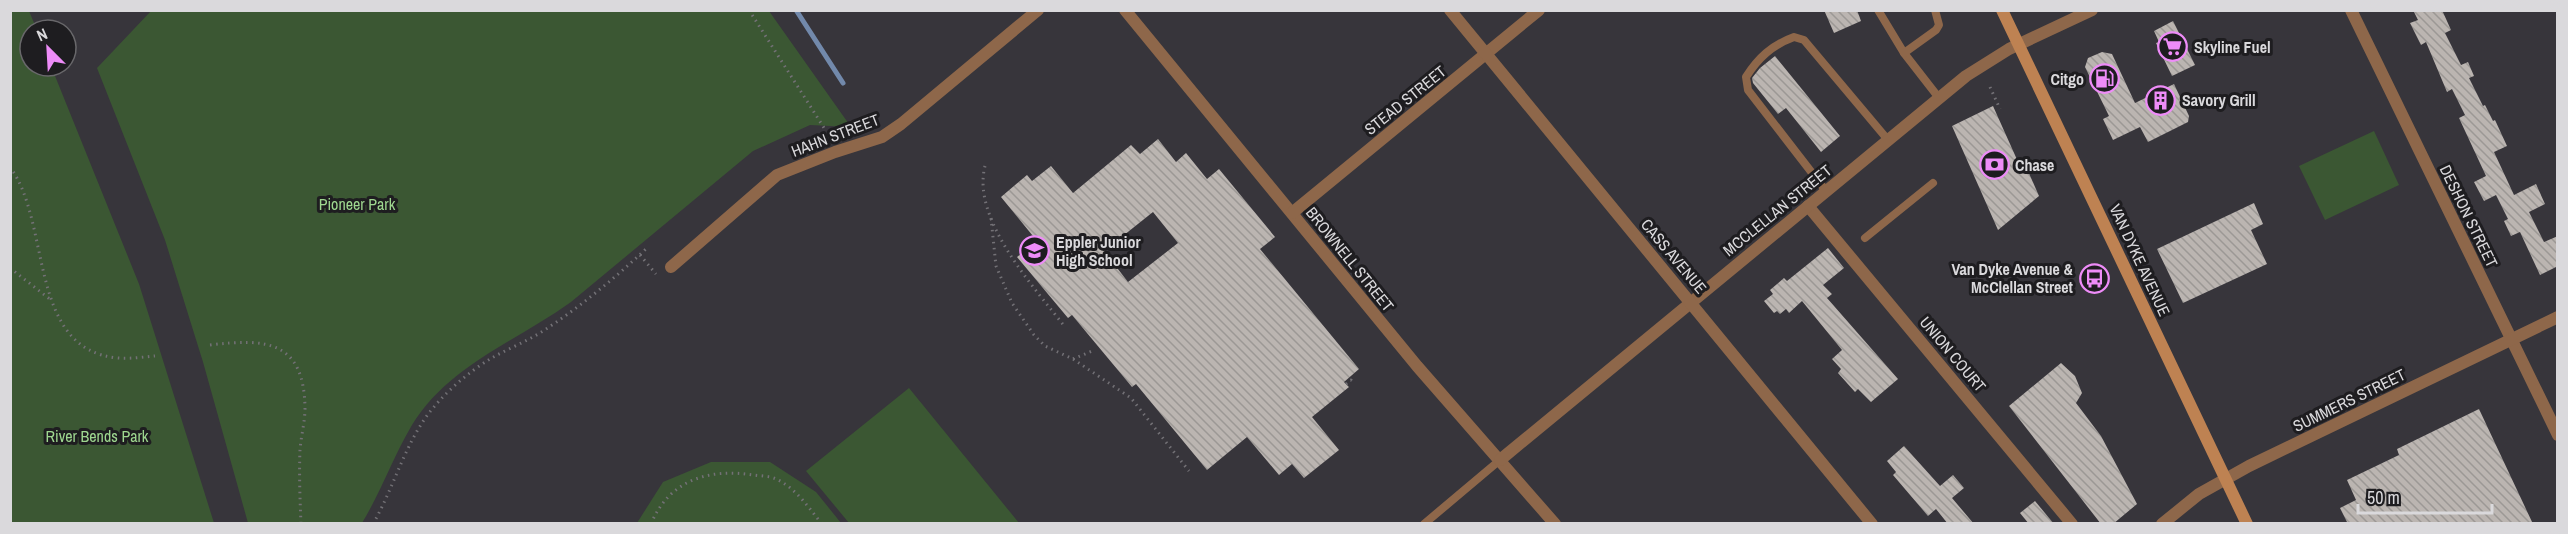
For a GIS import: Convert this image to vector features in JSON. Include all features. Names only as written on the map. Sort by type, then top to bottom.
[{"type":"main road","name":"VAN DYKE AVENUE","points":[[2002,10],[2247,524]]},
{"type":"street","name":"HAHN STREET","points":[[671,267],[777,175],[835,152],[874,140],[901,124],[1038,10]]},
{"type":"street","name":"BROWNELL STREET","points":[[1125,10],[1424,374],[1555,524]]},
{"type":"street","name":"CASS AVENUE","points":[[1450,10],[1872,524]]},
{"type":"street","name":"STEAD STREET","points":[[1292,213],[1539,10]]},
{"type":"street","name":"MCCLELLAN STREET","points":[[1500,460],[1982,64],[2092,10]]},
{"type":"street","name":"DESHON STREET","points":[[2351,10],[2558,435]]},
{"type":"street","name":"UNION COURT","points":[[1808,206],[2072,524]]},
{"type":"street","name":"SUMMERS STREET","points":[[2162,524],[2199,494],[2226,479],[2558,318]]},
{"type":"lane","points":[[1878,10],[1904,53],[1940,98]]},
{"type":"lane","points":[[1904,53],[1936,30],[1939,25],[1935,10]]},
{"type":"lane","points":[[1826,191],[1756,104],[1748,90],[1746,77],[1754,64],[1770,49],[1794,37],[1804,40],[1888,140]]},
{"type":"lane","points":[[1865,238],[1933,183]]},
{"type":"lane","points":[[1424,524],[1500,460]]},
{"type":"path","points":[[749,10],[826,131]]},
{"type":"path","points":[[1990,87],[2000,109]]},
{"type":"path","points":[[985,166],[984,191],[991,218],[996,266],[1012,303],[1034,335],[1045,346],[1073,359],[1131,398],[1189,471]]},
{"type":"path","points":[[10,167],[19,179],[28,204],[51,300],[66,333],[80,345],[100,354],[118,358],[155,356]]},
{"type":"path","points":[[991,218],[1010,256],[1065,327]]},
{"type":"path","points":[[373,524],[386,500],[404,454],[427,416],[457,384],[490,358],[529,339],[565,316],[605,286],[646,248]]},
{"type":"path","points":[[640,255],[659,277]]},
{"type":"path","points":[[10,268],[51,300]]},
{"type":"path","points":[[210,345],[243,341],[270,345],[284,351],[298,366],[303,381],[305,410],[300,448],[301,524]]},
{"type":"path","points":[[1073,359],[1092,351]]},
{"type":"path","points":[[1346,384],[1351,380],[1354,384]]},
{"type":"path","points":[[651,524],[657,509],[671,494],[697,477],[736,472],[775,478],[794,490],[822,524]]},
{"type":"green space","name":"River Bends Park","points":[[10,11],[29,11],[32,18],[18,18],[18,78],[56,78],[139,284],[214,523],[11,523]]},
{"type":"green space","name":"Pioneer Park","points":[[151,11],[769,11],[851,127],[810,125],[753,151],[571,302],[464,370],[427,404],[412,425],[362,523],[248,523],[203,362],[165,240],[97,68]]},
{"type":"green space","points":[[2374,131],[2399,185],[2325,220],[2299,166]]},
{"type":"green space","points":[[909,388],[1019,523],[849,523],[806,471]]},
{"type":"green space","points":[[711,462],[770,462],[816,492],[841,523],[637,523],[663,482]]},
{"type":"building","points":[[1824,10],[1857,10],[1861,21],[1834,33]]},
{"type":"building","points":[[2413,10],[2442,10],[2451,30],[2445,33],[2461,65],[2468,62],[2474,76],[2469,78],[2483,106],[2485,105],[2493,121],[2495,120],[2507,146],[2494,152],[2514,195],[2536,184],[2545,204],[2529,212],[2544,242],[2558,236],[2558,266],[2540,275],[2520,232],[2511,236],[2504,221],[2508,219],[2496,195],[2484,201],[2474,182],[2486,176],[2459,118],[2465,115],[2452,89],[2447,92],[2426,42],[2421,45],[2410,23],[2418,20]]},
{"type":"building","points":[[2173,21],[2195,65],[2172,76],[2156,43],[2159,42],[2154,31]]},
{"type":"building","name":"Savory Grill","points":[[2102,52],[2112,54],[2135,103],[2174,84],[2189,116],[2188,122],[2148,142],[2140,127],[2113,140],[2103,119],[2109,116],[2085,67],[2088,58]]},
{"type":"building","points":[[1775,56],[1840,136],[1821,152],[1786,108],[1778,114],[1753,83],[1752,78],[1760,68]]},
{"type":"building","name":"Chase","points":[[1993,106],[2023,173],[2028,171],[2039,196],[1998,230],[1952,126]]},
{"type":"building","points":[[1158,139],[1176,162],[1186,153],[1207,179],[1219,169],[1275,237],[1260,249],[1359,369],[1344,382],[1349,387],[1312,417],[1339,450],[1304,478],[1292,464],[1279,475],[1247,437],[1207,470],[1136,384],[1132,387],[1072,315],[1068,318],[1017,257],[1037,241],[1001,197],[1027,175],[1032,181],[1051,166],[1073,193],[1131,145],[1140,154]],"holes":[[[1153,212],[1178,243],[1128,282],[1104,251]]]},
{"type":"building","points":[[2254,203],[2263,224],[2251,230],[2267,264],[2183,303],[2157,249]]},
{"type":"building","points":[[1828,248],[1844,268],[1823,285],[1832,294],[1827,298],[1898,379],[1871,402],[1858,389],[1855,392],[1838,373],[1841,369],[1832,359],[1842,350],[1802,301],[1789,313],[1786,309],[1780,314],[1777,311],[1774,313],[1764,301],[1773,294],[1770,290],[1784,278],[1787,281]]},
{"type":"building","points":[[2061,363],[2075,376],[2082,393],[2076,403],[2101,436],[2137,504],[2113,524],[2101,524],[2009,406]]},
{"type":"building","points":[[2479,409],[2533,524],[2348,524],[2340,508],[2356,500],[2347,480],[2399,455],[2397,449]]},
{"type":"building","points":[[1904,446],[1940,486],[1953,475],[1964,488],[1952,498],[1974,524],[1948,524],[1936,509],[1928,516],[1893,475],[1896,472],[1887,461]]},
{"type":"building","points":[[2035,501],[2054,524],[2029,524],[2020,513]]},
{"type":"waterway","points":[[796,10],[843,83]]},
{"type":"place","name":"Skyline Fuel","points":[[2173,47]]},
{"type":"place","name":"Citgo","points":[[2105,79]]},
{"type":"place","name":"Savory Grill","points":[[2161,100]]},
{"type":"place","name":"Chase","points":[[1994,165]]},
{"type":"place","name":"Eppler Junior High School","points":[[1035,251]]},
{"type":"place","name":"Van Dyke Avenue & McClellan Street","points":[[2094,278]]}]
